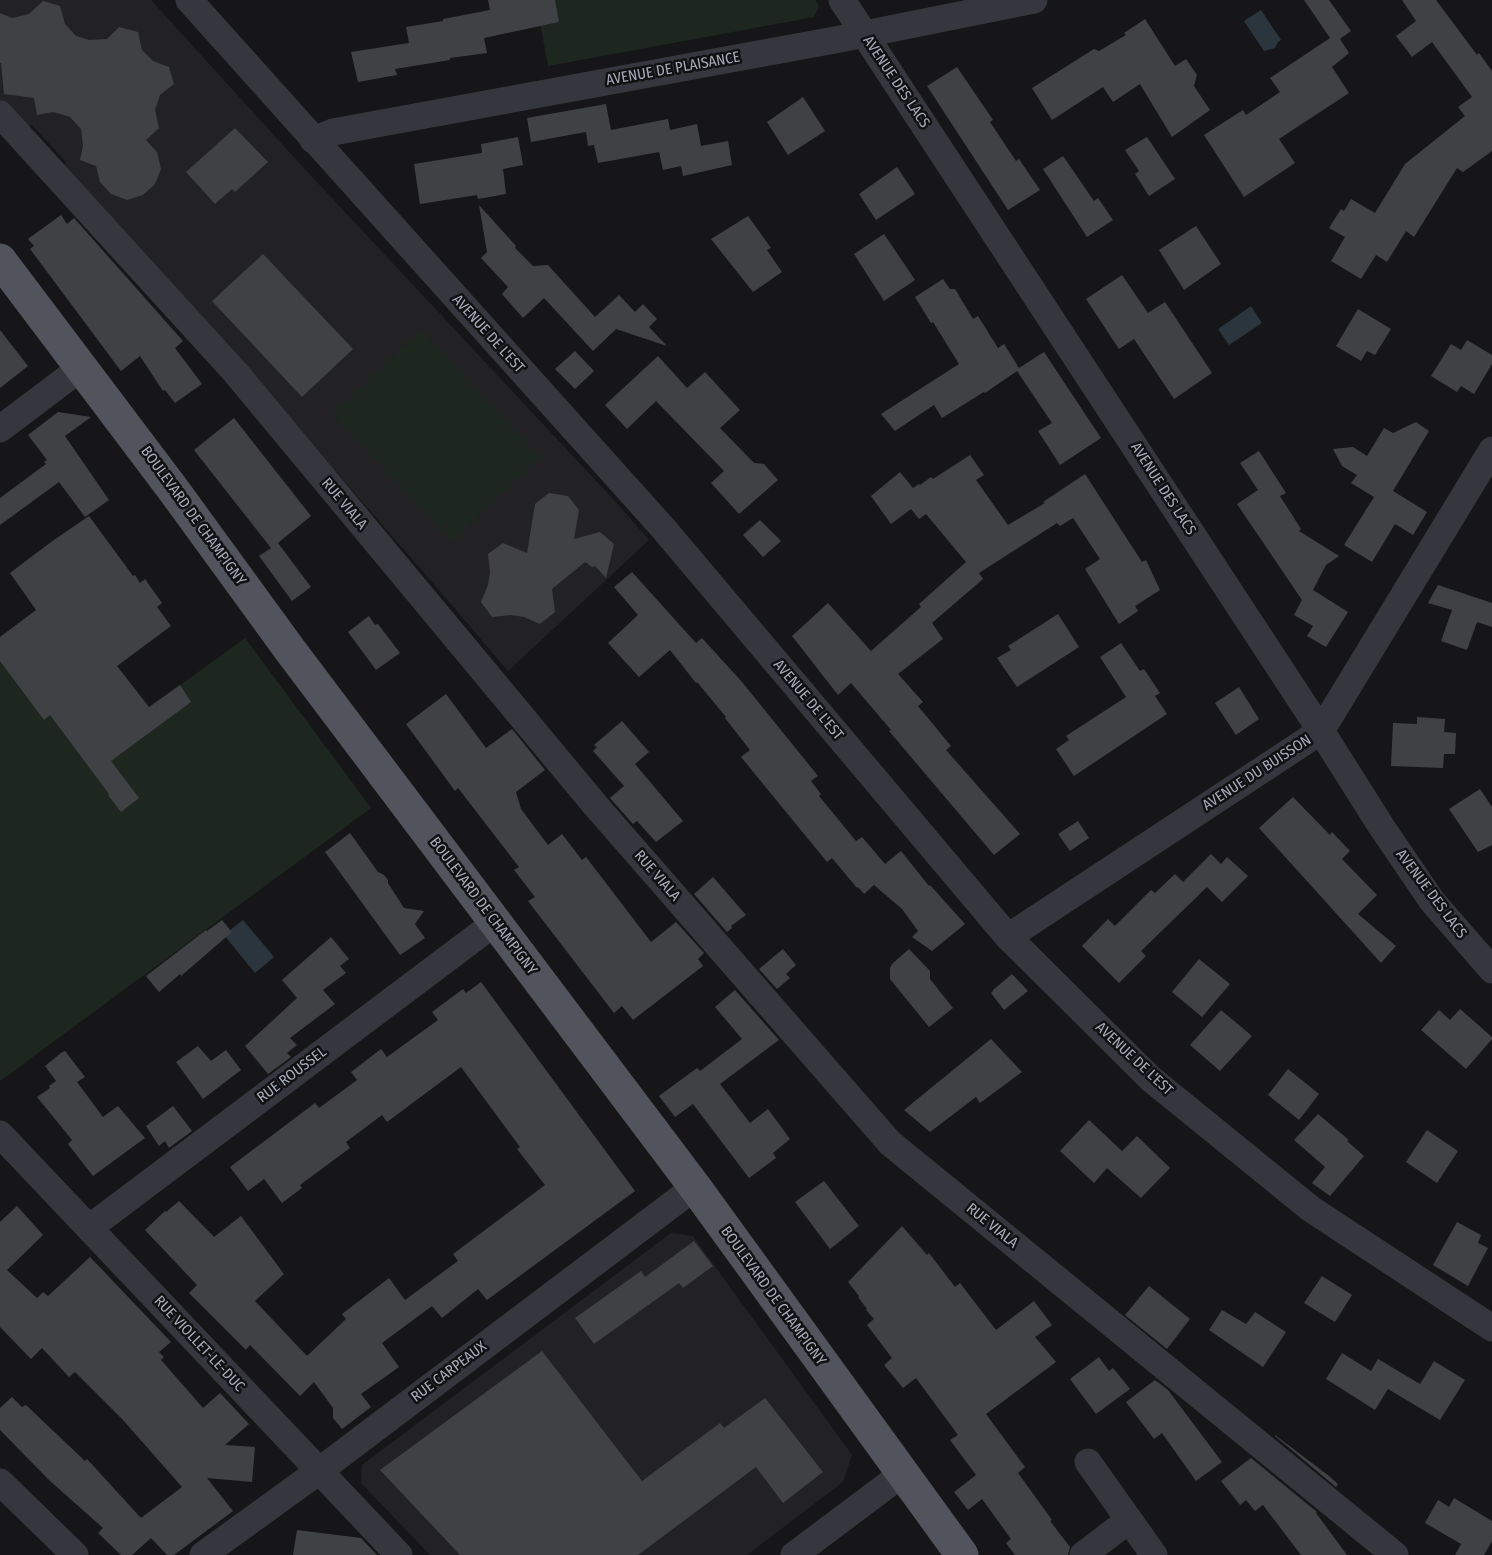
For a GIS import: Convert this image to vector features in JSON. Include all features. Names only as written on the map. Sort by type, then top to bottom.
[{"type":"main road","name":"BOULEVARD DE CHAMPIGNY","points":[[0,260],[182,501],[290,650],[695,1187],[962,1555]]},
{"type":"street","name":"AVENUE DE L'EST","points":[[189,0],[663,528],[1008,937],[1151,1079],[1311,1209],[1492,1328]]},
{"type":"street","name":"AVENUE DES LACS","points":[[842,0],[1321,730],[1381,826],[1432,901],[1492,970]]},
{"type":"street","name":"AVENUE DE PLAISANCE","points":[[313,140],[345,129],[864,34],[1034,0]]},
{"type":"street","name":"RUE VIALA","points":[[0,114],[236,373],[596,806],[890,1143],[1395,1555]]},
{"type":"street","points":[[0,429],[82,367]]},
{"type":"street","name":"AVENUE DU BUISSON","points":[[1008,937],[1321,730],[1492,450]]},
{"type":"street","name":"RUE ROUSSEL","points":[[89,1228],[496,922]]},
{"type":"street","name":"RUE VIOLLET-LE-DUC","points":[[0,1134],[399,1555]]},
{"type":"street","name":"RUE CARPEAUX","points":[[202,1555],[319,1471],[695,1187]]},
{"type":"street","points":[[1088,1462],[1154,1555]]},
{"type":"street","points":[[794,1555],[902,1474]]},
{"type":"street","points":[[0,1482],[75,1555]]},
{"type":"street","points":[[1083,1555],[1130,1520]]},
{"type":"shaded area","points":[[0,0],[151,0],[649,540],[508,671],[250,373],[62,168],[66,162],[32,125],[25,129],[0,102]]},
{"type":"shaded area","points":[[536,0],[815,0],[819,6],[814,17],[548,66]]},
{"type":"shaded area","points":[[1261,10],[1281,40],[1275,48],[1264,51],[1244,21]]},
{"type":"shaded area","points":[[1251,306],[1262,323],[1229,345],[1218,329]]},
{"type":"shaded area","points":[[421,331],[540,457],[452,541],[332,414]]},
{"type":"shaded area","points":[[245,638],[371,808],[0,1081],[0,647],[77,751],[144,703],[149,708]]},
{"type":"shaded area","points":[[243,920],[274,957],[255,973],[224,935]]},
{"type":"shaded area","points":[[671,1233],[693,1236],[852,1455],[843,1482],[747,1555],[430,1555],[361,1483],[362,1465]]},
{"type":"building","points":[[488,0],[555,0],[559,22],[484,38],[487,53],[395,69],[397,75],[358,82],[351,52],[409,43],[406,27],[490,10]]},
{"type":"building","points":[[1304,0],[1329,0],[1351,31],[1340,39],[1349,53],[1332,67],[1349,93],[1279,139],[1295,163],[1244,197],[1204,135],[1243,110],[1246,115],[1280,92],[1270,78],[1330,38]]},
{"type":"building","points":[[1402,0],[1436,0],[1477,55],[1479,53],[1492,71],[1492,151],[1463,172],[1457,168],[1414,237],[1406,231],[1387,262],[1376,255],[1361,279],[1331,261],[1345,237],[1329,228],[1341,209],[1344,211],[1351,199],[1375,213],[1405,164],[1465,116],[1458,107],[1472,97],[1432,42],[1412,57],[1396,36],[1416,21]]},
{"type":"building","points":[[43,1],[60,6],[65,24],[76,36],[89,40],[107,39],[119,27],[138,32],[142,50],[153,61],[169,67],[174,84],[160,95],[155,110],[159,128],[146,140],[157,152],[161,169],[155,184],[143,195],[127,200],[111,194],[100,182],[96,166],[80,160],[83,146],[81,129],[70,117],[53,112],[37,115],[34,98],[4,94],[0,63],[0,13],[12,18],[29,14]]},
{"type":"building","points":[[1145,19],[1175,66],[1186,59],[1197,75],[1194,86],[1210,110],[1172,137],[1140,84],[1113,102],[1103,87],[1052,120],[1032,88],[1094,49],[1099,51],[1126,35],[1124,33]]},
{"type":"building","points":[[957,67],[993,120],[990,122],[1016,161],[1019,159],[1040,190],[1008,210],[927,86]]},
{"type":"building","points":[[803,97],[825,131],[788,155],[767,122]]},
{"type":"building","points":[[606,104],[611,130],[668,119],[670,130],[697,124],[701,146],[728,141],[732,165],[683,176],[681,166],[663,170],[659,152],[598,163],[594,145],[588,146],[586,132],[531,142],[527,118]]},
{"type":"building","points":[[235,128],[268,162],[235,192],[232,189],[215,204],[186,172]]},
{"type":"building","points":[[518,137],[523,165],[503,169],[506,194],[478,199],[477,195],[420,204],[414,164],[482,153],[481,144]]},
{"type":"building","points":[[1147,137],[1175,179],[1149,196],[1135,174],[1139,171],[1125,150]]},
{"type":"building","points":[[1063,156],[1094,201],[1098,198],[1113,220],[1087,237],[1043,169]]},
{"type":"building","points":[[897,167],[915,194],[876,220],[859,194]]},
{"type":"building","points":[[479,205],[533,266],[548,265],[595,317],[619,295],[635,312],[643,304],[657,319],[649,327],[667,346],[616,329],[593,351],[544,298],[523,318],[502,294],[508,287],[481,258],[487,252]]},
{"type":"building","points":[[61,215],[67,224],[74,218],[183,341],[175,348],[202,384],[175,403],[165,390],[163,391],[140,356],[121,371],[30,249],[34,246],[28,239]]},
{"type":"building","points":[[748,216],[771,248],[767,250],[782,272],[753,292],[711,239]]},
{"type":"building","points":[[1196,226],[1221,264],[1184,290],[1159,250]]},
{"type":"building","points":[[884,234],[915,280],[884,301],[854,254]]},
{"type":"building","points":[[263,254],[353,349],[302,397],[212,301]]},
{"type":"building","points":[[1122,275],[1148,313],[1165,302],[1212,373],[1174,399],[1134,339],[1119,349],[1086,299]]},
{"type":"building","points":[[943,279],[950,289],[955,289],[973,319],[978,316],[998,348],[1004,344],[1019,368],[1044,352],[1101,438],[1060,465],[1038,431],[1052,423],[1017,371],[942,418],[934,405],[895,431],[881,414],[959,364],[915,297]]},
{"type":"building","points":[[1358,309],[1391,329],[1375,355],[1367,351],[1361,361],[1336,346]]},
{"type":"building","points":[[0,330],[28,366],[0,388]]},
{"type":"building","points":[[1467,340],[1492,355],[1492,364],[1474,394],[1461,386],[1457,392],[1431,376],[1451,344],[1461,350]]},
{"type":"building","points":[[575,351],[594,371],[575,389],[555,369]]},
{"type":"building","points":[[658,356],[687,388],[705,372],[740,410],[720,428],[754,463],[764,464],[778,480],[739,514],[711,483],[724,471],[656,401],[627,429],[605,405]]},
{"type":"building","points":[[58,412],[91,417],[65,436],[109,500],[85,517],[59,482],[0,525],[0,498],[46,464],[44,462],[47,460],[28,435]]},
{"type":"building","points":[[234,418],[311,516],[273,547],[278,543],[311,587],[292,601],[259,556],[271,548],[194,450]]},
{"type":"building","points":[[1416,422],[1429,431],[1393,491],[1427,512],[1413,535],[1395,524],[1372,562],[1344,545],[1374,497],[1351,483],[1357,475],[1342,466],[1333,449],[1353,447],[1367,456],[1384,428],[1393,433]]},
{"type":"building","points":[[1259,451],[1286,493],[1280,496],[1301,529],[1299,531],[1339,556],[1326,565],[1313,590],[1348,612],[1326,647],[1307,636],[1313,626],[1294,615],[1302,600],[1237,504],[1258,490],[1240,463]]},
{"type":"building","points":[[970,455],[984,475],[976,480],[1008,525],[1045,503],[1043,502],[1085,474],[1142,562],[1146,560],[1160,590],[1135,606],[1138,611],[1119,624],[1085,569],[1100,559],[1073,518],[1060,526],[1057,523],[979,573],[983,579],[932,623],[943,639],[898,674],[923,702],[918,706],[951,746],[946,750],[1020,834],[994,855],[851,683],[838,695],[792,636],[828,603],[871,651],[921,607],[919,604],[966,562],[926,514],[919,519],[911,509],[891,524],[871,496],[900,472],[913,488],[931,477],[933,479]]},
{"type":"building","points":[[549,493],[568,496],[579,510],[574,539],[600,532],[614,544],[606,578],[595,566],[592,567],[585,562],[552,589],[555,612],[540,624],[524,617],[511,615],[492,617],[481,602],[488,585],[490,572],[488,554],[503,543],[527,553],[535,504]]},
{"type":"building","points":[[89,516],[133,576],[135,575],[140,583],[145,579],[162,603],[157,607],[171,626],[117,666],[149,707],[180,685],[191,702],[111,761],[139,798],[121,812],[50,715],[44,720],[0,661],[0,637],[36,610],[10,573]]},
{"type":"building","points":[[760,520],[781,541],[763,557],[743,535]]},
{"type":"building","points":[[632,572],[696,643],[702,638],[742,682],[818,776],[811,781],[821,794],[819,796],[856,841],[862,837],[885,864],[901,851],[929,886],[965,924],[932,951],[912,937],[918,931],[902,909],[874,885],[864,894],[832,858],[827,862],[741,757],[750,750],[726,717],[670,650],[639,677],[608,643],[638,615],[614,587]]},
{"type":"building","points":[[1438,585],[1492,603],[1492,627],[1477,622],[1467,650],[1441,641],[1452,610],[1428,603]]},
{"type":"building","points":[[1058,614],[1079,647],[1017,687],[997,658],[1011,650],[1008,646]]},
{"type":"building","points":[[369,616],[400,653],[376,670],[348,632]]},
{"type":"building","points":[[1121,643],[1140,671],[1144,669],[1160,693],[1155,696],[1167,714],[1074,776],[1056,749],[1069,740],[1066,736],[1126,697],[1100,657]]},
{"type":"building","points":[[1239,687],[1259,719],[1236,735],[1215,703]]},
{"type":"building","points":[[446,694],[486,748],[512,729],[545,770],[516,792],[521,809],[548,845],[562,834],[582,860],[586,857],[651,942],[676,922],[704,953],[698,959],[703,966],[633,1020],[622,1006],[614,1013],[528,901],[535,897],[514,870],[519,867],[458,788],[455,791],[406,724]]},
{"type":"building","points":[[1417,717],[1445,719],[1444,732],[1456,733],[1455,754],[1444,754],[1443,768],[1391,766],[1393,723],[1417,724]]},
{"type":"building","points":[[622,721],[649,752],[635,764],[683,821],[656,842],[637,821],[633,824],[610,798],[624,786],[593,751],[597,747],[594,745]]},
{"type":"building","points":[[1480,789],[1492,807],[1492,845],[1478,852],[1449,809]]},
{"type":"building","points":[[1293,797],[1330,835],[1332,832],[1350,851],[1342,859],[1377,895],[1358,914],[1396,946],[1381,963],[1259,828]]},
{"type":"building","points":[[1078,821],[1089,838],[1070,851],[1058,834]]},
{"type":"building","points":[[350,833],[378,872],[388,880],[404,908],[424,911],[415,924],[425,938],[400,955],[325,852]]},
{"type":"building","points":[[1211,854],[1221,864],[1227,857],[1248,876],[1222,902],[1207,887],[1141,951],[1146,956],[1119,983],[1082,946],[1108,919],[1115,926],[1151,890],[1155,893],[1175,874],[1183,882]]},
{"type":"building","points":[[713,877],[746,915],[731,926],[732,928],[727,932],[694,894]]},
{"type":"building","points":[[222,920],[232,932],[159,992],[146,976]]},
{"type":"building","points":[[331,937],[349,959],[340,966],[346,973],[323,990],[335,1004],[290,1038],[297,1045],[287,1053],[291,1057],[268,1074],[245,1046],[297,998],[282,980]]},
{"type":"building","points":[[783,949],[796,965],[786,974],[790,978],[777,989],[759,969]]},
{"type":"building","points":[[909,949],[930,971],[930,979],[953,1008],[929,1027],[890,979],[892,964]]},
{"type":"building","points":[[1199,959],[1230,984],[1202,1017],[1172,992]]},
{"type":"building","points":[[1012,974],[1028,991],[1004,1010],[991,993]]},
{"type":"building","points":[[481,982],[635,1191],[487,1300],[478,1289],[442,1318],[432,1306],[382,1343],[399,1367],[361,1394],[371,1407],[342,1429],[333,1418],[333,1408],[314,1382],[300,1396],[250,1345],[246,1350],[189,1293],[197,1285],[145,1230],[179,1201],[214,1237],[241,1216],[284,1274],[255,1301],[307,1356],[346,1319],[342,1314],[389,1278],[405,1300],[458,1261],[453,1254],[545,1185],[517,1149],[520,1147],[461,1067],[387,1122],[382,1115],[346,1142],[350,1148],[300,1185],[302,1188],[282,1203],[264,1179],[248,1191],[230,1167],[315,1103],[319,1108],[357,1080],[351,1072],[381,1049],[387,1057],[438,1020],[432,1012],[463,989],[466,993]]},
{"type":"building","points":[[735,990],[779,1040],[720,1084],[750,1123],[768,1109],[790,1139],[773,1153],[776,1158],[749,1178],[693,1104],[675,1117],[659,1096],[697,1068],[700,1071],[742,1039],[715,1007]]},
{"type":"building","points":[[1460,1009],[1492,1037],[1466,1069],[1421,1030],[1439,1010],[1450,1020]]},
{"type":"building","points":[[1221,1010],[1252,1036],[1220,1071],[1190,1045]]},
{"type":"building","points":[[991,1039],[1022,1072],[980,1103],[976,1097],[930,1132],[904,1110]]},
{"type":"building","points":[[198,1046],[211,1061],[226,1050],[241,1070],[203,1099],[176,1062]]},
{"type":"building","points":[[65,1051],[85,1077],[77,1082],[103,1117],[118,1106],[145,1138],[93,1176],[68,1144],[72,1140],[37,1097],[56,1081],[45,1066]]},
{"type":"building","points":[[1288,1069],[1319,1094],[1299,1120],[1268,1095]]},
{"type":"building","points":[[173,1106],[192,1131],[169,1148],[165,1141],[159,1146],[146,1126]]},
{"type":"building","points":[[1318,1114],[1364,1156],[1330,1196],[1312,1183],[1325,1167],[1294,1140]]},
{"type":"building","points":[[1089,1120],[1122,1151],[1137,1136],[1170,1168],[1141,1198],[1107,1168],[1094,1183],[1060,1151]]},
{"type":"building","points":[[1427,1130],[1458,1151],[1437,1183],[1406,1162]]},
{"type":"building","points":[[824,1181],[859,1226],[830,1249],[795,1202]]},
{"type":"building","points":[[17,1206],[43,1235],[7,1270],[37,1298],[43,1292],[48,1296],[90,1257],[171,1342],[159,1352],[164,1357],[161,1360],[203,1408],[220,1393],[249,1424],[225,1445],[255,1447],[252,1482],[207,1478],[233,1511],[174,1555],[167,1555],[151,1538],[132,1555],[121,1555],[98,1533],[103,1528],[49,1480],[0,1430],[0,1408],[12,1397],[22,1407],[26,1405],[85,1461],[87,1459],[141,1518],[182,1487],[123,1420],[75,1372],[69,1377],[42,1348],[31,1359],[0,1327],[0,1222]]},
{"type":"building","points":[[1457,1222],[1481,1235],[1478,1243],[1488,1248],[1468,1286],[1433,1265]]},
{"type":"building","points":[[902,1226],[927,1255],[929,1253],[955,1287],[960,1283],[996,1330],[1034,1301],[1052,1325],[1035,1337],[1056,1362],[986,1414],[1025,1467],[1018,1473],[1070,1547],[1068,1555],[1015,1555],[1006,1543],[1011,1539],[982,1499],[968,1510],[954,1492],[976,1475],[950,1440],[958,1435],[916,1378],[903,1388],[884,1365],[892,1358],[867,1325],[874,1319],[848,1282]]},
{"type":"building","points":[[694,1241],[713,1266],[683,1288],[679,1283],[594,1344],[575,1318],[641,1271],[645,1277]]},
{"type":"building","points":[[1322,1276],[1352,1295],[1335,1322],[1304,1303]]},
{"type":"building","points":[[1149,1286],[1190,1319],[1167,1349],[1125,1315]]},
{"type":"building","points":[[1222,1310],[1246,1324],[1255,1312],[1286,1332],[1263,1367],[1209,1330]]},
{"type":"building","points":[[542,1351],[642,1481],[720,1423],[724,1428],[765,1398],[823,1472],[783,1503],[756,1467],[638,1555],[460,1555],[380,1470]]},
{"type":"building","points":[[1342,1353],[1371,1371],[1378,1359],[1420,1384],[1434,1361],[1465,1380],[1440,1420],[1388,1389],[1375,1410],[1326,1379]]},
{"type":"building","points":[[1099,1357],[1109,1371],[1113,1368],[1130,1389],[1096,1414],[1070,1379]]},
{"type":"building","points":[[1155,1380],[1168,1390],[1222,1462],[1196,1481],[1162,1433],[1154,1439],[1126,1402]]},
{"type":"building","points":[[1275,1436],[1329,1476],[1338,1484],[1336,1487]]},
{"type":"building","points":[[1251,1458],[1317,1512],[1347,1555],[1301,1555],[1263,1505],[1255,1511],[1246,1500],[1240,1505],[1221,1481]]},
{"type":"building","points":[[1454,1498],[1492,1521],[1492,1541],[1484,1555],[1455,1555],[1461,1544],[1425,1523],[1438,1500],[1449,1507]]},
{"type":"building","points":[[297,1530],[361,1538],[377,1555],[293,1555]]}]
